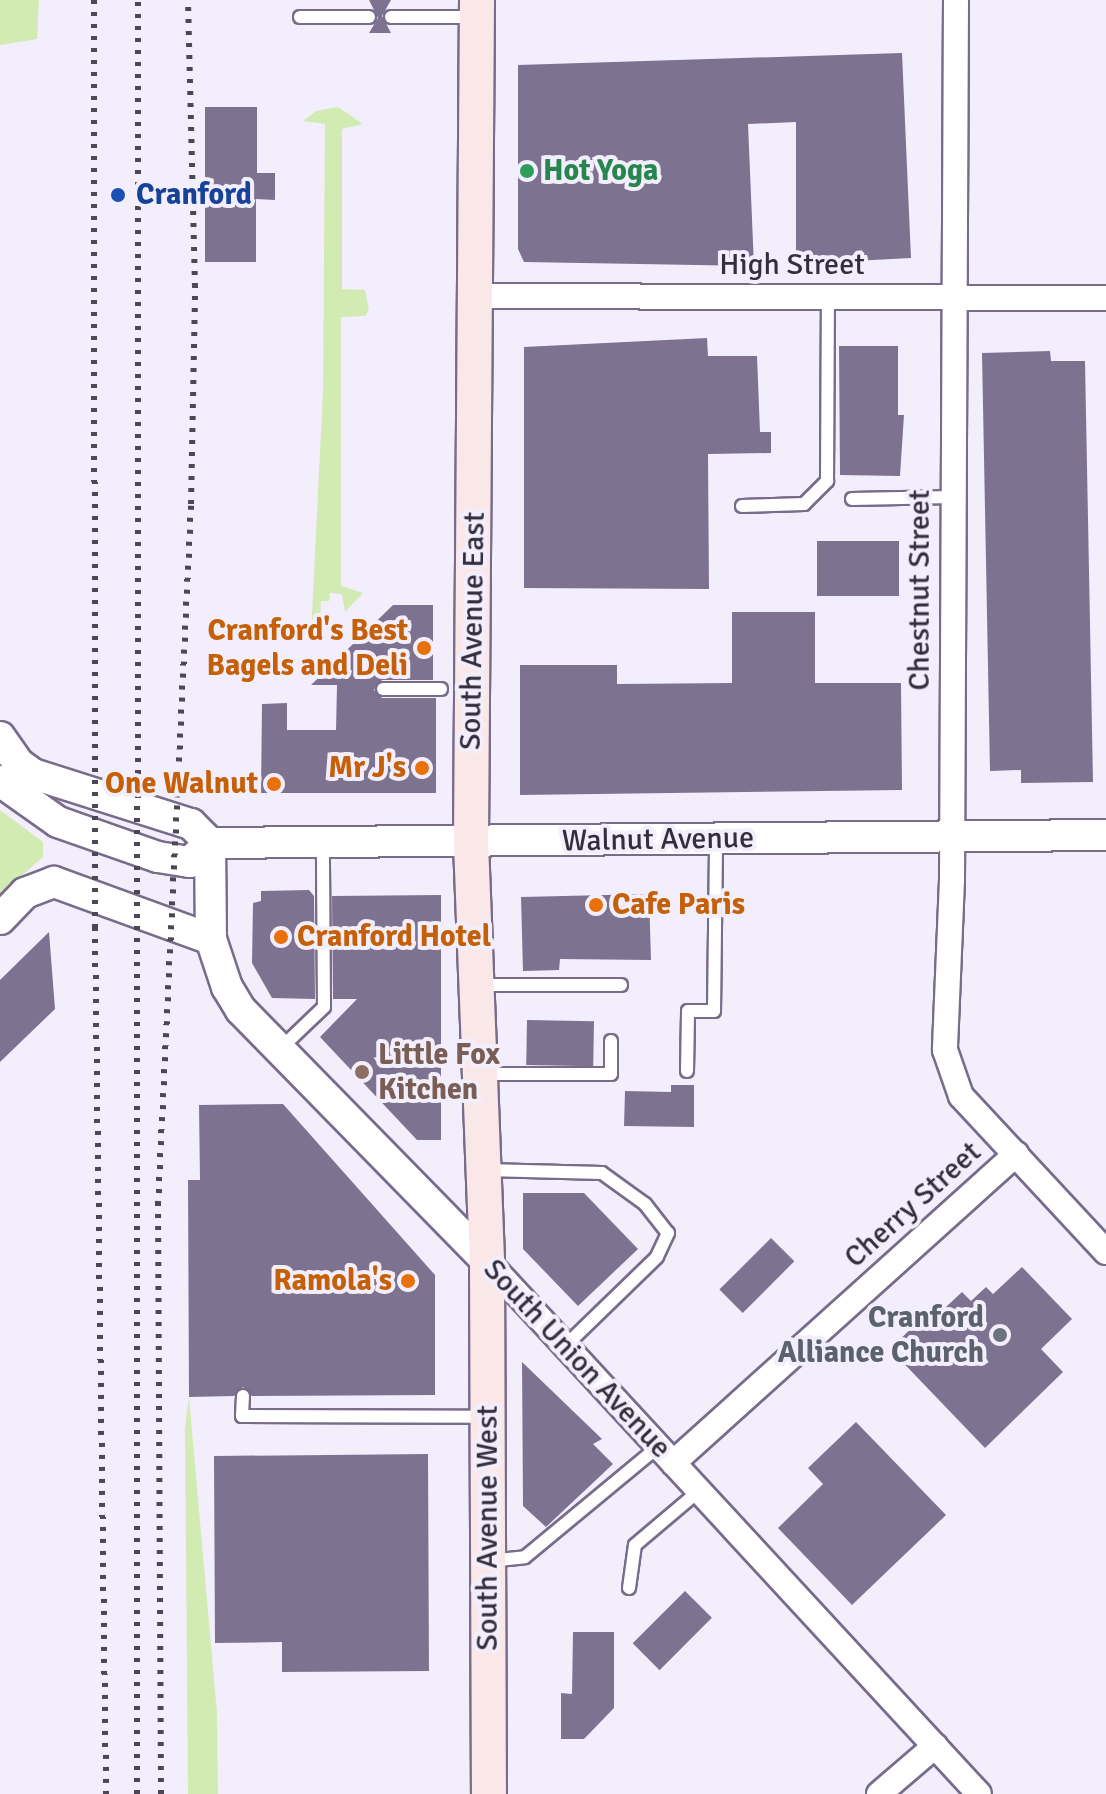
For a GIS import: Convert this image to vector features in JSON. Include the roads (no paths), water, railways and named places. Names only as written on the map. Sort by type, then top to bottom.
[{"type":"main road","name":"South Avenue East","points":[[478,9],[478,296],[471,843],[487,1261]]},
{"type":"main road","name":"South Avenue West","points":[[487,1261],[489,1794]]},
{"type":"street","name":"Chestnut Street","points":[[956,0],[951,836],[945,1050],[961,1096],[1106,1252]]},
{"type":"street","name":"High Street","points":[[478,296],[1106,298]]},
{"type":"street","points":[[0,737],[19,764],[33,774],[191,824],[210,843],[190,862],[158,857],[58,822],[0,781]]},
{"type":"street","name":"Walnut Avenue","points":[[210,843],[1106,835]]},
{"type":"street","name":"South Union Avenue","points":[[210,843],[211,939],[227,987],[241,1010],[487,1261],[979,1794]]},
{"type":"street","points":[[0,919],[25,893],[54,882],[211,939]]},
{"type":"street","name":"Cherry Street","points":[[666,1455],[1016,1154]]},
{"type":"street","points":[[879,1794],[935,1746]]},
{"type":"lane","points":[[391,17],[478,9]]},
{"type":"lane","points":[[300,17],[369,17]]},
{"type":"lane","points":[[742,506],[804,504],[827,481],[828,297]]},
{"type":"lane","points":[[852,499],[952,497]]},
{"type":"lane","points":[[383,689],[441,689]]},
{"type":"lane","points":[[687,1071],[688,1011],[714,1011],[716,839]]},
{"type":"lane","points":[[280,1049],[324,1007],[323,844]]},
{"type":"lane","points":[[476,985],[621,985]]},
{"type":"lane","points":[[480,1074],[611,1074],[611,1041]]},
{"type":"lane","points":[[483,1170],[602,1173],[645,1204],[668,1233],[657,1257],[565,1346]]},
{"type":"lane","points":[[243,1396],[242,1416],[487,1417]]},
{"type":"lane","points":[[488,1561],[525,1557],[619,1482],[666,1455]]},
{"type":"lane","points":[[629,1588],[635,1545],[699,1491]]},
{"type":"railway","points":[[94,0],[95,927],[106,1794]]},
{"type":"railway","points":[[137,1794],[138,0]]},
{"type":"railway","points":[[161,1794],[158,1205],[191,504],[195,287],[188,0]]},
{"type":"place","name":"Hot Yoga","points":[[527,171]]},
{"type":"place","name":"Cranford","points":[[118,195]]},
{"type":"place","name":"Cranford's Best Bagels and Deli","points":[[424,648]]},
{"type":"place","name":"Mr J's","points":[[422,768]]},
{"type":"place","name":"One Walnut","points":[[274,784]]},
{"type":"place","name":"Cafe Paris","points":[[596,905]]},
{"type":"place","name":"Cranford Hotel","points":[[281,937]]},
{"type":"place","name":"Little Fox Kitchen","points":[[362,1072]]},
{"type":"place","name":"Ramola's","points":[[408,1281]]},
{"type":"place","name":"Cranford Alliance Church","points":[[1000,1335]]}]
